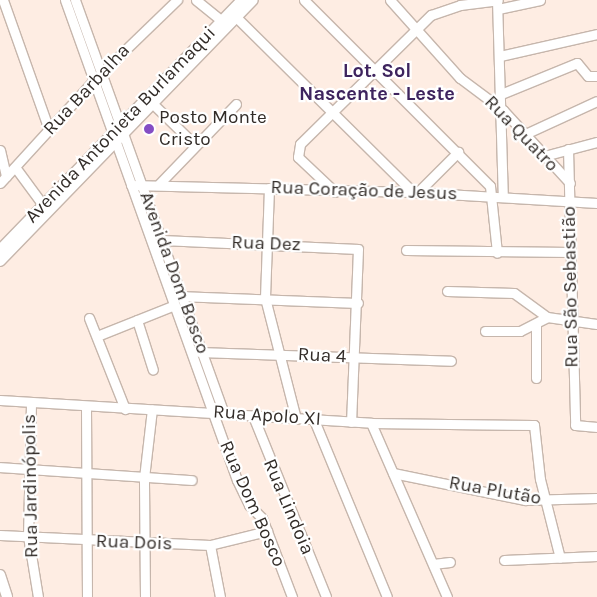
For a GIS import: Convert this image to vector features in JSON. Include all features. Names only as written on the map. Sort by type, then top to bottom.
[{"type":"main road","name":"Avenida Antonieta Burlamaqui","points":[[122,129],[153,104],[222,21],[242,0]]},
{"type":"main road","name":"Avenida Antonieta Burlamaqui","points":[[0,250],[188,62],[237,18],[253,0]]},
{"type":"main road","name":"Avenida Antonieta Burlamaqui","points":[[0,261],[113,138]]},
{"type":"main road","points":[[0,575],[7,597]]},
{"type":"street","points":[[3,0],[49,130]]},
{"type":"street","name":"Avenida Dom Bosco","points":[[65,0],[113,138],[192,351],[212,412]]},
{"type":"street","name":"Avenida Dom Bosco","points":[[75,0],[141,185],[184,295],[224,413]]},
{"type":"street","name":"Rua Barbalha","points":[[3,180],[93,81],[177,0]]},
{"type":"street","points":[[196,0],[222,21]]},
{"type":"street","points":[[304,0],[484,178],[499,197]]},
{"type":"street","name":"Rua Quatro","points":[[390,0],[417,26],[460,78],[503,110],[523,135],[570,183]]},
{"type":"street","points":[[335,192],[296,151],[331,111],[417,26],[438,10],[540,0]]},
{"type":"street","points":[[497,253],[503,110],[498,3]]},
{"type":"street","points":[[237,18],[415,192],[458,152]]},
{"type":"street","points":[[500,56],[597,34]]},
{"type":"street","points":[[501,94],[574,64],[581,65],[588,76],[597,76]]},
{"type":"street","points":[[523,135],[597,101]]},
{"type":"street","points":[[153,104],[194,144]]},
{"type":"street","points":[[159,184],[194,144],[236,104]]},
{"type":"street","points":[[544,156],[597,142]]},
{"type":"street","name":"Rua São Sebastião","points":[[568,149],[574,425],[597,428]]},
{"type":"street","points":[[0,150],[3,180]]},
{"type":"street","points":[[15,167],[43,206]]},
{"type":"street","name":"Rua Coração de Jesus","points":[[131,185],[159,184],[335,192],[415,192],[597,203]]},
{"type":"street","points":[[269,188],[265,298],[296,419]]},
{"type":"street","name":"Rua Dez","points":[[162,240],[353,247],[361,259],[358,303]]},
{"type":"street","points":[[406,250],[497,253],[570,252]]},
{"type":"street","points":[[448,291],[514,293],[547,316],[572,323],[597,324]]},
{"type":"street","points":[[97,336],[137,320],[184,295],[358,303],[350,357],[351,422]]},
{"type":"street","points":[[485,331],[514,332],[536,324],[547,316]]},
{"type":"street","points":[[89,318],[125,409]]},
{"type":"street","points":[[137,320],[153,370]]},
{"type":"street","points":[[536,324],[536,378]]},
{"type":"street","name":"Rua 4","points":[[192,351],[204,353],[451,361]]},
{"type":"street","name":"Rua Apolo XI","points":[[0,400],[30,404],[212,412],[371,424],[534,425],[546,502]]},
{"type":"street","name":"Rua Jardinópolis","points":[[30,404],[28,536],[38,597]]},
{"type":"street","points":[[86,407],[87,597]]},
{"type":"street","points":[[145,597],[144,478],[152,409]]},
{"type":"street","name":"Rua Dom Bosco","points":[[212,412],[243,495],[258,511],[267,531],[290,596]]},
{"type":"street","name":"Rua Lindoia","points":[[253,416],[326,597]]},
{"type":"street","points":[[314,420],[387,597]]},
{"type":"street","points":[[371,424],[447,597]]},
{"type":"street","points":[[0,467],[192,480]]},
{"type":"street","name":"Rua Plutão","points":[[393,473],[546,502],[597,498]]},
{"type":"street","points":[[546,502],[560,558]]},
{"type":"street","name":"Rua Dois","points":[[0,535],[144,545],[210,545],[267,531]]},
{"type":"street","points":[[210,545],[220,597]]},
{"type":"street","points":[[504,560],[597,556]]},
{"type":"street","points":[[433,564],[450,562]]},
{"type":"place","name":"Posto Monte Cristo","points":[[149,129]]},
{"type":"district","name":"Lot. Sol Nascente - Leste","points":[[377,82]]}]
